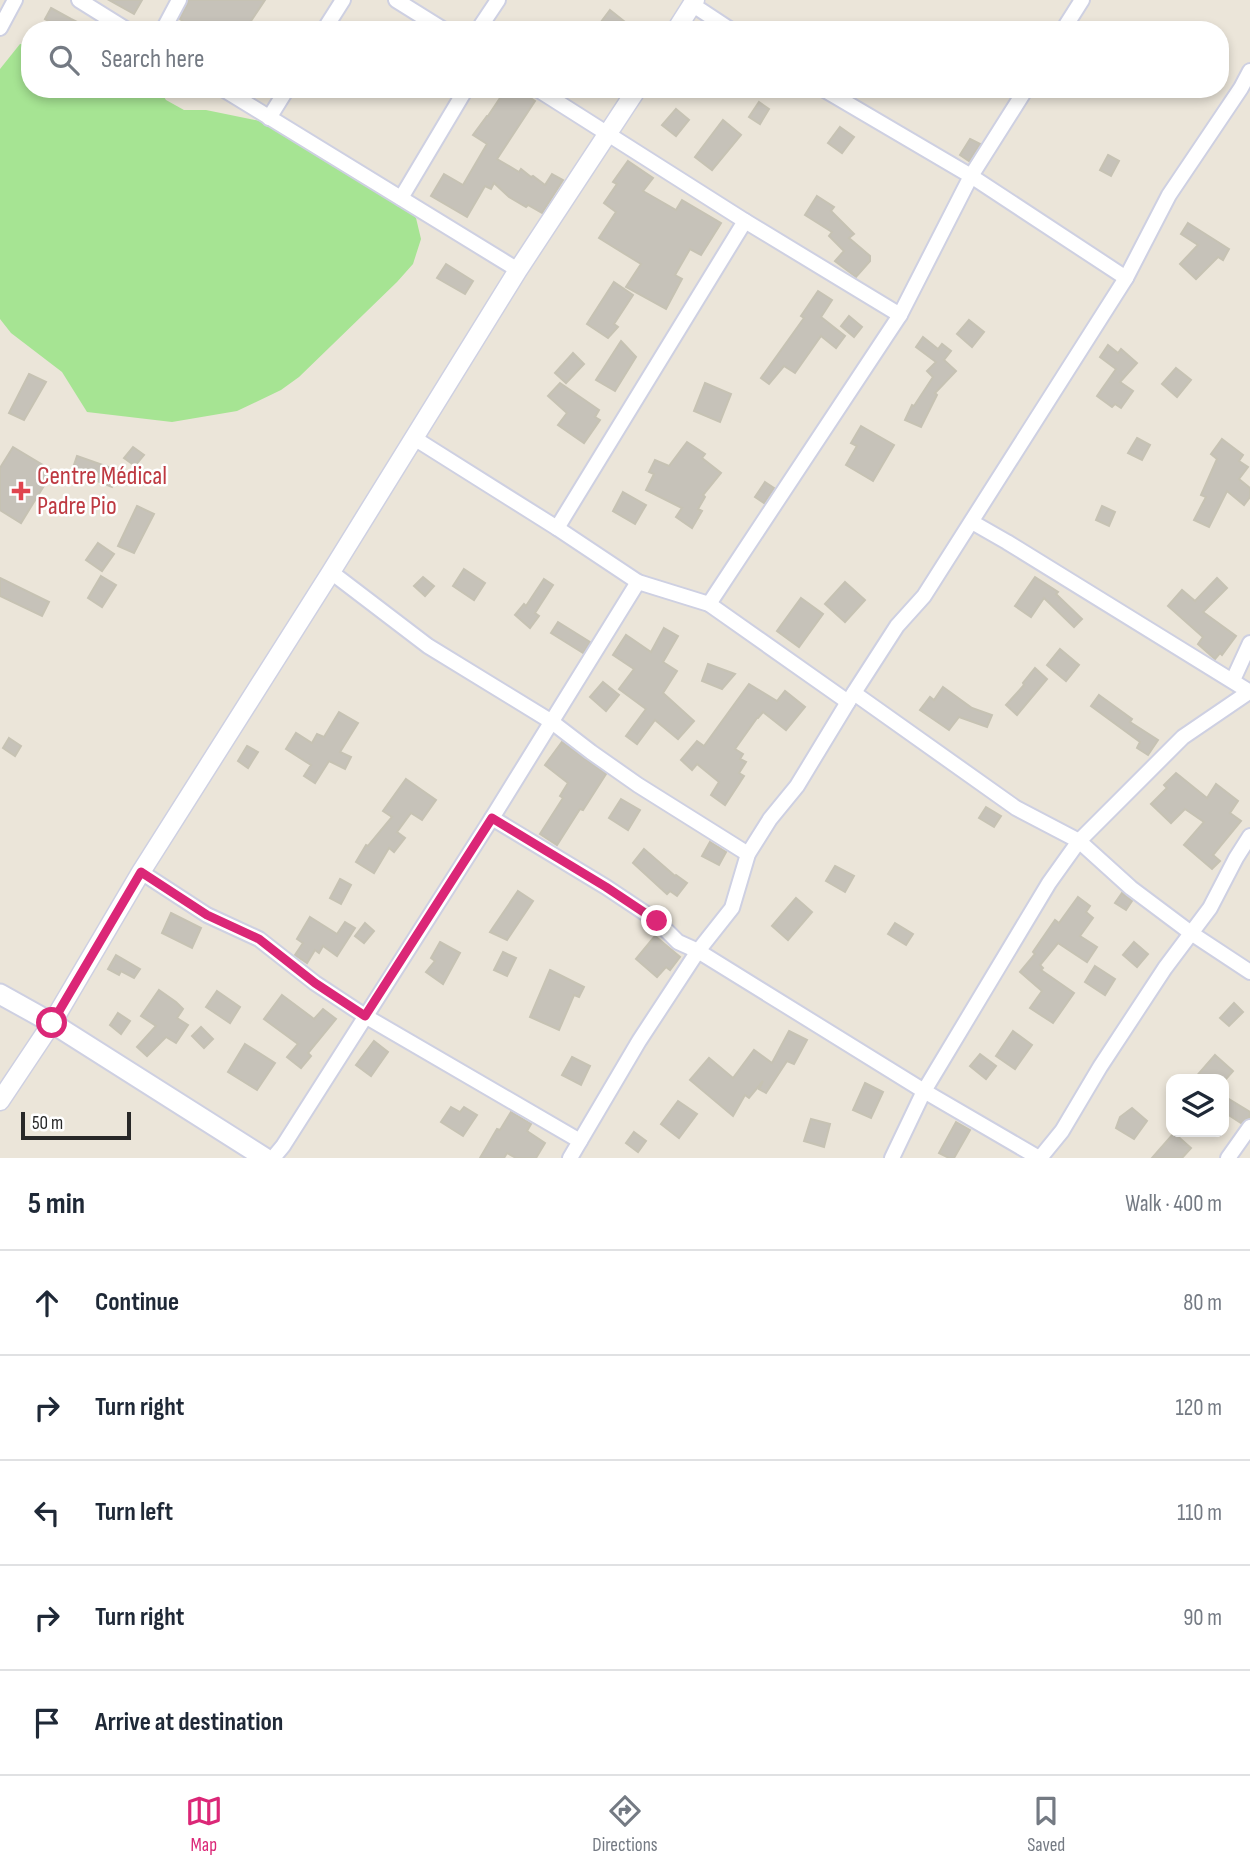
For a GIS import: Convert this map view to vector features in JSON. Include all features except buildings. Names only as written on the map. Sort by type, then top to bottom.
[{"type":"main road","points":[[0,994],[52,1023],[265,1158]]},
{"type":"street","points":[[0,28],[15,0]]},
{"type":"street","points":[[79,0],[113,21]]},
{"type":"street","points":[[168,21],[179,0]]},
{"type":"street","points":[[330,21],[343,0]]},
{"type":"street","points":[[396,0],[430,21]]},
{"type":"street","points":[[484,21],[498,0]]},
{"type":"street","points":[[1069,21],[1082,0]]},
{"type":"street","points":[[682,21],[694,2],[719,21]]},
{"type":"street","points":[[570,1158],[639,1041],[698,951],[732,908],[748,854],[770,819],[797,786],[897,626],[925,596],[1126,278],[1169,195],[1250,71]]},
{"type":"street","points":[[237,98],[518,270]]},
{"type":"street","points":[[269,118],[281,98]]},
{"type":"street","points":[[401,198],[461,98]]},
{"type":"street","points":[[551,98],[900,315]]},
{"type":"street","points":[[0,1101],[52,1023],[141,872],[518,270],[632,98]]},
{"type":"street","points":[[838,98],[971,176],[1126,278]]},
{"type":"street","points":[[709,604],[900,315],[971,176],[1020,98]]},
{"type":"street","points":[[557,528],[745,221]]},
{"type":"street","points":[[414,438],[638,582],[709,604],[1016,808],[1079,841],[1131,888],[1191,933],[1250,972]]},
{"type":"street","points":[[892,1158],[924,1091],[1049,883],[1079,841],[1183,737],[1249,692],[972,522]]},
{"type":"street","points":[[331,572],[428,646],[552,722],[638,785],[748,854]]},
{"type":"street","points":[[273,1158],[492,818],[638,582]]},
{"type":"street","points":[[1233,680],[1250,643]]},
{"type":"street","points":[[492,818],[606,887],[657,921],[678,942],[698,951],[924,1091],[1040,1158],[1062,1131],[1165,968],[1210,908],[1250,836]]},
{"type":"street","points":[[141,872],[207,915],[259,939],[315,983],[365,1016],[580,1141]]},
{"type":"street","points":[[1228,1158],[1250,1127]]},
{"type":"green space","points":[[20,44],[21,98],[165,98],[184,110],[206,110],[275,124],[385,188],[416,218],[421,239],[413,264],[299,377],[281,390],[237,411],[172,422],[87,412],[62,372],[11,333],[0,319],[0,69]]},
{"type":"place","name":"Centre Médical Padre Pio","points":[[21,491]]},
{"type":"route","points":[[52,1023],[141,872],[207,915],[259,939],[315,983],[365,1016],[492,818],[657,921]]}]
